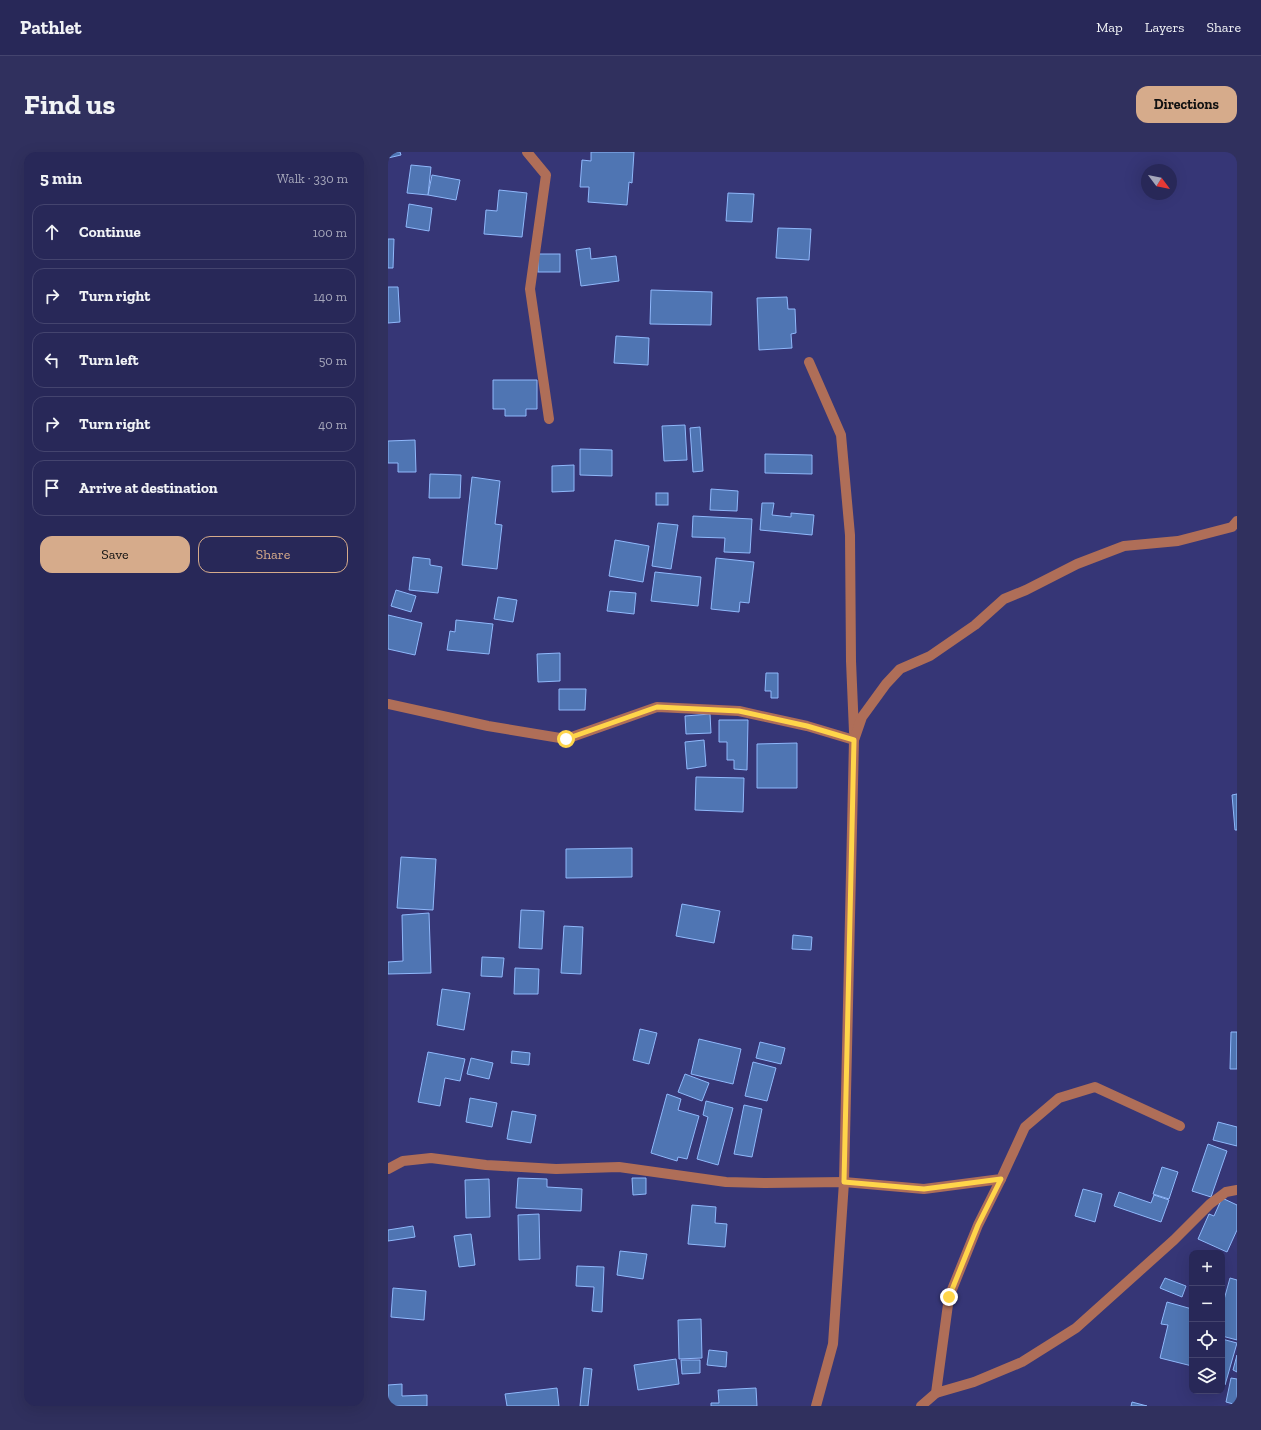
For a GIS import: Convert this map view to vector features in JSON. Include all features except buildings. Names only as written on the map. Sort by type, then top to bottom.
[{"type":"street","points":[[527,152],[546,175],[530,289],[549,419]]},
{"type":"street","points":[[808,362],[841,435],[850,535],[851,661],[854,740],[844,1182],[833,1344],[816,1406]]},
{"type":"street","points":[[854,740],[862,717],[886,684],[900,669],[930,656],[975,625],[1004,599],[1026,590],[1077,564],[1124,546],[1178,541],[1235,527]]},
{"type":"street","points":[[388,704],[488,726],[566,739],[657,707],[739,711],[807,726],[854,740]]},
{"type":"street","points":[[936,1393],[949,1297],[978,1225],[1025,1127],[1059,1098],[1095,1088],[1180,1126]]},
{"type":"street","points":[[388,1169],[403,1161],[431,1158],[486,1165],[556,1170],[619,1167],[726,1182],[844,1182],[924,1189],[1001,1179]]},
{"type":"street","points":[[921,1406],[936,1393],[974,1382],[1022,1362],[1076,1328],[1174,1240],[1210,1204],[1226,1192],[1237,1190]]},
{"type":"route","points":[[566,739],[657,707],[739,711],[807,726],[854,740],[844,1182],[924,1189],[1001,1179],[978,1225],[949,1297]]}]
